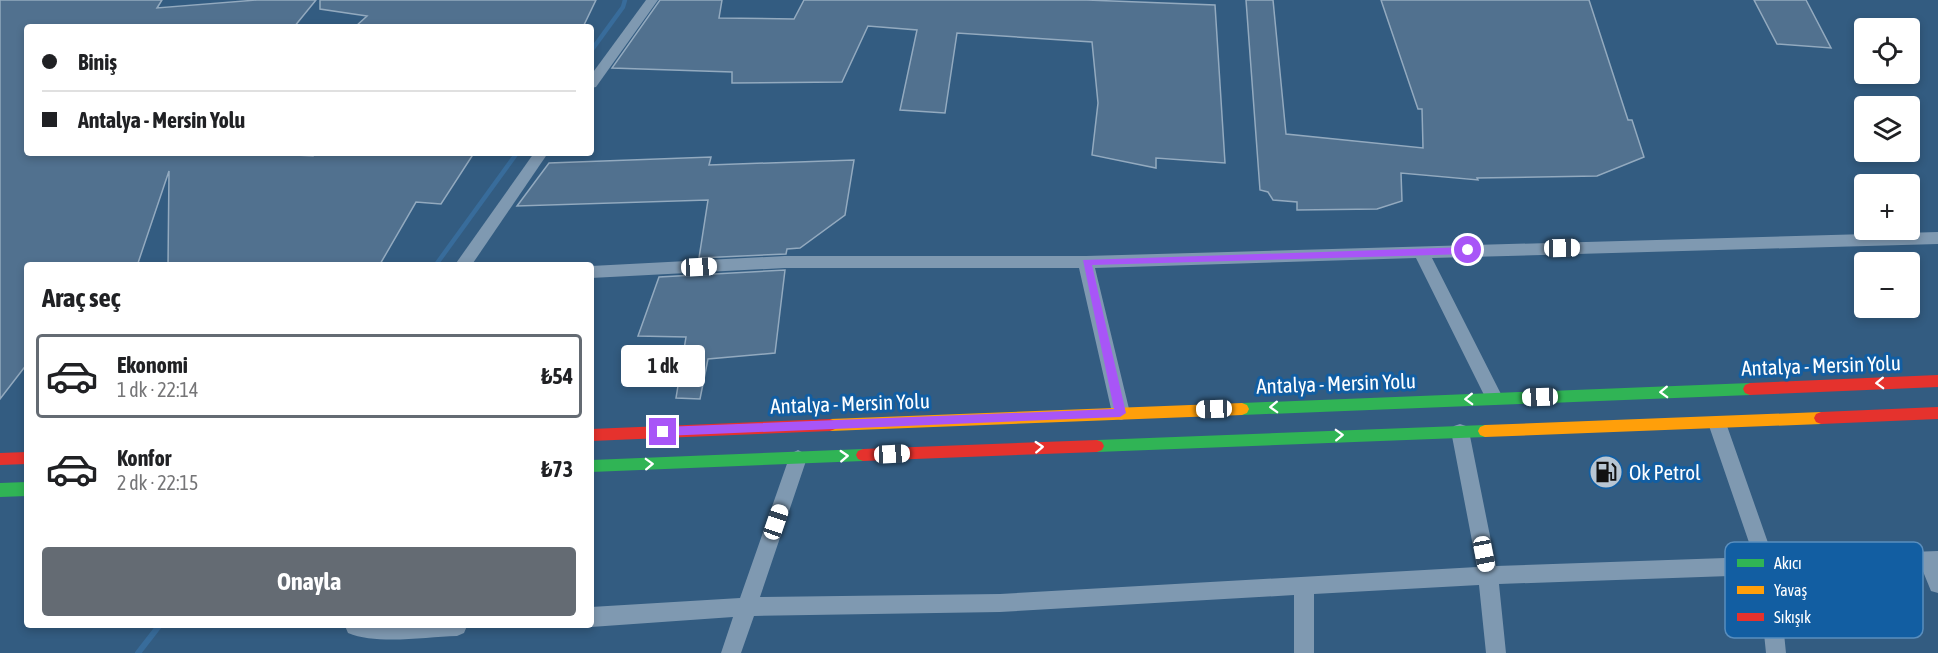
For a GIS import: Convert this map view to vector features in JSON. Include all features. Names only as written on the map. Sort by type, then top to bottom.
[{"type":"highway","name":"Antalya - Mersin Yolu","points":[[594,466],[1460,430],[1709,407],[1938,381]]},
{"type":"highway","name":"Antalya - Mersin Yolu","points":[[594,435],[1494,398],[1938,413]]},
{"type":"highway","points":[[0,459],[24,458]]},
{"type":"highway","points":[[0,490],[24,489]]},
{"type":"street","points":[[594,80],[652,0]]},
{"type":"street","points":[[465,262],[539,156]]},
{"type":"street","points":[[594,272],[785,262],[1086,262],[1938,238]]},
{"type":"street","points":[[1421,252],[1494,398]]},
{"type":"street","points":[[1086,262],[1120,413]]},
{"type":"street","points":[[1709,407],[1758,542]]},
{"type":"street","points":[[1460,430],[1488,575],[1496,653]]},
{"type":"street","points":[[731,653],[798,458]]},
{"type":"street","points":[[1932,560],[1938,584]]},
{"type":"street","points":[[594,617],[747,608],[1000,603],[1488,575],[1725,568]]},
{"type":"street","points":[[1304,585],[1304,653]]},
{"type":"street","points":[[384,628],[418,628]]},
{"type":"street","points":[[1774,638],[1776,653]]},
{"type":"building","points":[[0,0],[162,0],[157,8],[257,0],[316,0],[296,24],[24,24],[24,156],[472,156],[441,204],[416,202],[381,262],[168,262],[169,171],[138,262],[24,262],[24,368],[0,399]]},
{"type":"building","points":[[320,0],[596,0],[584,24],[358,24],[367,16],[320,9]]},
{"type":"building","points":[[660,0],[722,0],[719,18],[794,19],[804,0],[1087,0],[1215,5],[1225,163],[1156,158],[1156,168],[1092,155],[1098,103],[1092,42],[957,33],[945,113],[900,110],[917,30],[868,26],[842,82],[732,83],[732,72],[612,68]]},
{"type":"building","points":[[1246,0],[1273,0],[1286,134],[1423,148],[1422,109],[1418,109],[1381,0],[1589,0],[1628,120],[1632,120],[1644,157],[1597,176],[1477,178],[1478,180],[1401,173],[1402,201],[1377,209],[1297,210],[1297,202],[1273,200],[1268,192],[1260,190]]},
{"type":"building","points":[[1754,0],[1806,0],[1831,48],[1777,44]]},
{"type":"building","points":[[711,157],[709,165],[854,160],[845,215],[800,248],[787,249],[786,254],[699,258],[708,200],[517,206],[549,163]]},
{"type":"building","points":[[785,270],[775,353],[708,359],[700,399],[676,398],[686,337],[638,336],[659,277]]},
{"type":"waterway","points":[[594,47],[623,7],[625,0]]},
{"type":"waterway","points":[[438,262],[515,156]]},
{"type":"waterway","points":[[138,653],[157,628]]},
{"type":"traffic: fast","points":[[1242,409],[1750,389]]},
{"type":"traffic: fast","points":[[1097,446],[1485,431]]},
{"type":"traffic: fast","points":[[594,466],[863,455]]},
{"type":"traffic: fast","points":[[0,490],[24,489]]},
{"type":"traffic: slow","points":[[830,425],[1242,409]]},
{"type":"traffic: slow","points":[[1485,431],[1821,418]]},
{"type":"traffic: jam","points":[[1750,389],[1938,381]]},
{"type":"traffic: jam","points":[[1821,418],[1938,413]]},
{"type":"traffic: jam","points":[[594,435],[830,425]]},
{"type":"traffic: jam","points":[[863,455],[1097,446]]},
{"type":"traffic: jam","points":[[0,459],[24,458]]},
{"type":"place","name":"Ok Petrol","points":[[1606,472]]},
{"type":"route","points":[[663,432],[1120,413],[1086,262],[1468,250]]}]
